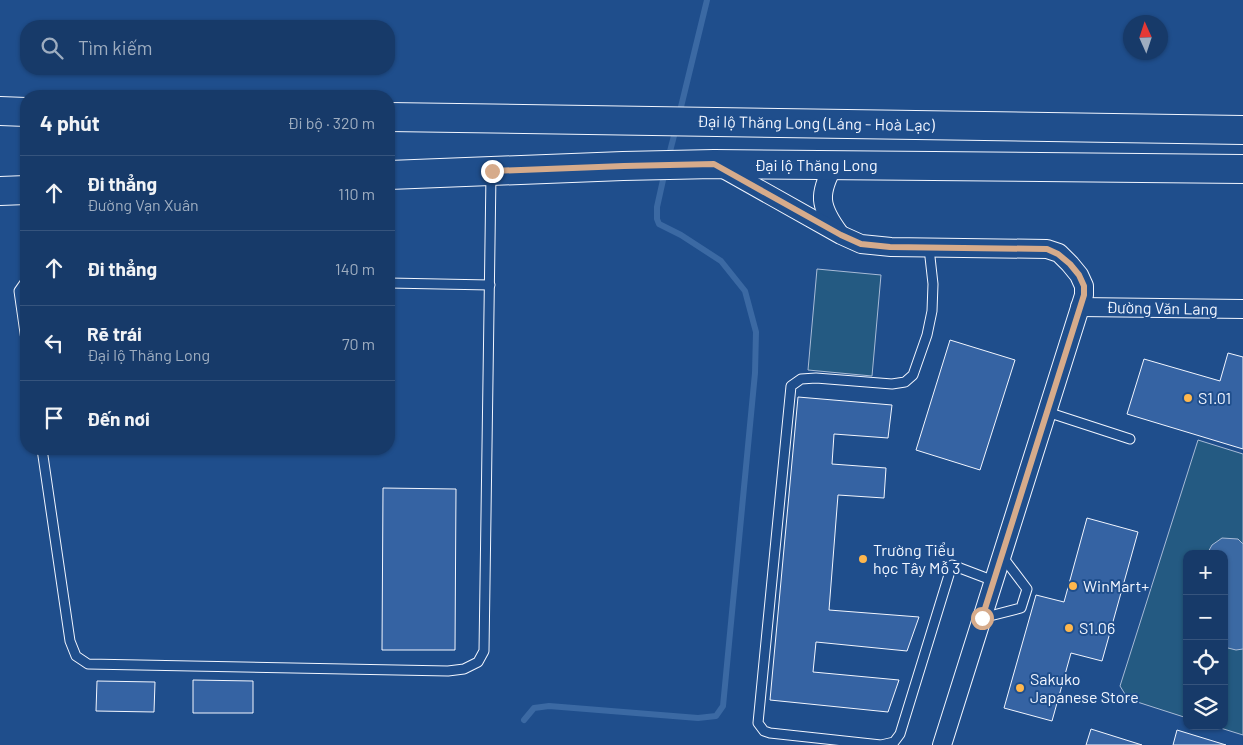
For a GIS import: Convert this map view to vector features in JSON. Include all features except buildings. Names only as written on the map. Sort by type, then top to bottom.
[{"type":"main road","points":[[0,111],[20,112]]},
{"type":"main road","name":"Đại lộ Thăng Long (Láng - Hoà Lạc)","points":[[395,117],[1243,130]]},
{"type":"main road","name":"Đại lộ Thăng Long","points":[[395,175],[710,164],[1243,169]]},
{"type":"main road","points":[[0,191],[20,190]]},
{"type":"street","points":[[710,164],[861,244],[890,247],[1047,249],[1058,254],[1070,264],[1079,275],[1084,286],[1084,295],[942,745]]},
{"type":"street","points":[[834,165],[824,187],[824,210],[841,235]]},
{"type":"street","name":"Đường Văn Lang","points":[[1080,307],[1243,309]]},
{"type":"lane","points":[[43,455],[70,640],[76,656],[88,664],[448,671],[464,669],[478,662],[484,651],[492,171]]},
{"type":"lane","points":[[929,248],[933,284],[932,311],[927,335],[913,375],[905,382],[892,384],[816,378],[801,379],[790,386],[758,723],[764,731],[770,733],[882,745],[894,742],[900,734],[952,565],[994,580]]},
{"type":"lane","points":[[395,283],[490,285]]},
{"type":"lane","points":[[1047,412],[1130,439]]},
{"type":"lane","points":[[982,618],[1021,608],[1024,599],[1027,589],[1002,555]]},
{"type":"shaded area","points":[[817,269],[881,275],[872,376],[808,370]]},
{"type":"shaded area","points":[[1198,440],[1243,454],[1243,735],[1227,730],[1228,550],[1183,550],[1183,717],[1128,699],[1120,686]]},
{"type":"shaded area","points":[[1222,538],[1238,539],[1243,544],[1243,649],[1228,648],[1228,550],[1209,550],[1212,545]]},
{"type":"waterway","points":[[679,115],[707,0]]},
{"type":"waterway","points":[[668,159],[676,128]]},
{"type":"waterway","points":[[524,720],[534,708],[549,706],[698,718],[716,716],[723,706],[755,373],[756,332],[745,291],[721,261],[681,235],[659,224],[657,207],[665,171]]},
{"type":"place","name":"S1.01","points":[[1188,398]]},
{"type":"place","name":"Trường Tiểu học Tây Mỗ 3","points":[[863,559]]},
{"type":"place","name":"WinMart+","points":[[1073,586]]},
{"type":"place","name":"S1.06","points":[[1069,628]]},
{"type":"place","name":"Sakuko Japanese Store","points":[[1020,688]]},
{"type":"route","points":[[492,171],[714,164],[841,235],[861,244],[890,247],[1047,249],[1058,254],[1070,264],[1079,275],[1084,286],[1084,295],[982,618]]}]
